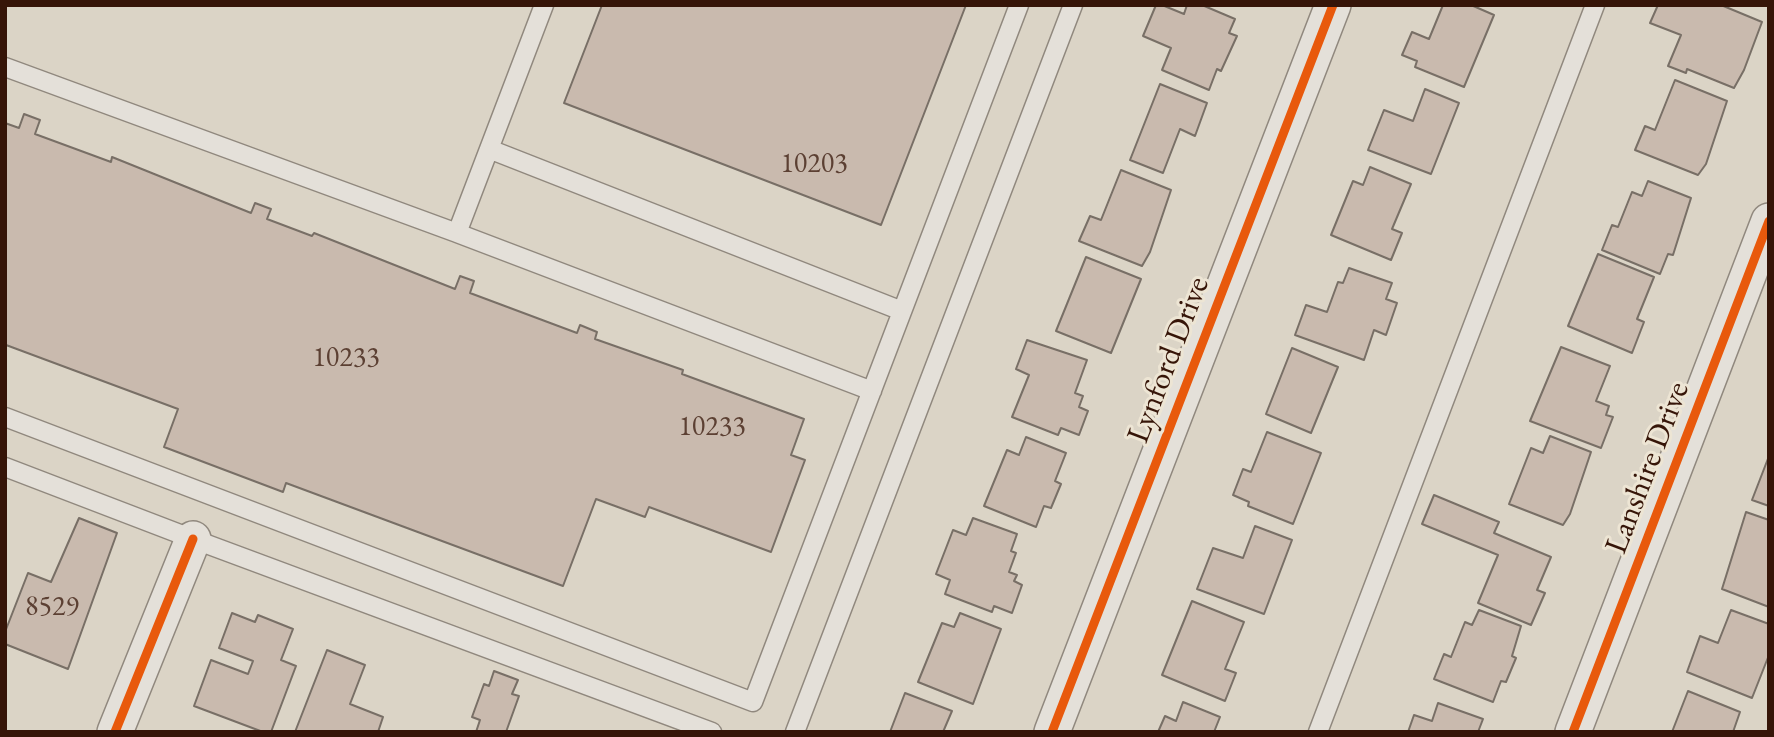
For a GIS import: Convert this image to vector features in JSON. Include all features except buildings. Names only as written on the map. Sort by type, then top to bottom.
[{"type":"street","name":"Lynford Drive","points":[[1052,732],[1333,5]]},
{"type":"street","name":"Lanshire Drive","points":[[1573,732],[1769,221]]},
{"type":"street","points":[[115,732],[193,539]]},
{"type":"lane","points":[[457,233],[544,5]]},
{"type":"lane","points":[[5,417],[753,702],[1019,5]]},
{"type":"lane","points":[[795,732],[1073,5]]},
{"type":"lane","points":[[1318,732],[1595,5]]},
{"type":"lane","points":[[5,67],[457,233],[872,391]]},
{"type":"lane","points":[[489,149],[902,311]]},
{"type":"lane","points":[[5,467],[712,732]]},
{"type":"cycle path","points":[[1052,732],[1333,5]]},
{"type":"cycle path","points":[[1573,732],[1769,221]]},
{"type":"cycle path","points":[[115,732],[193,539]]}]
